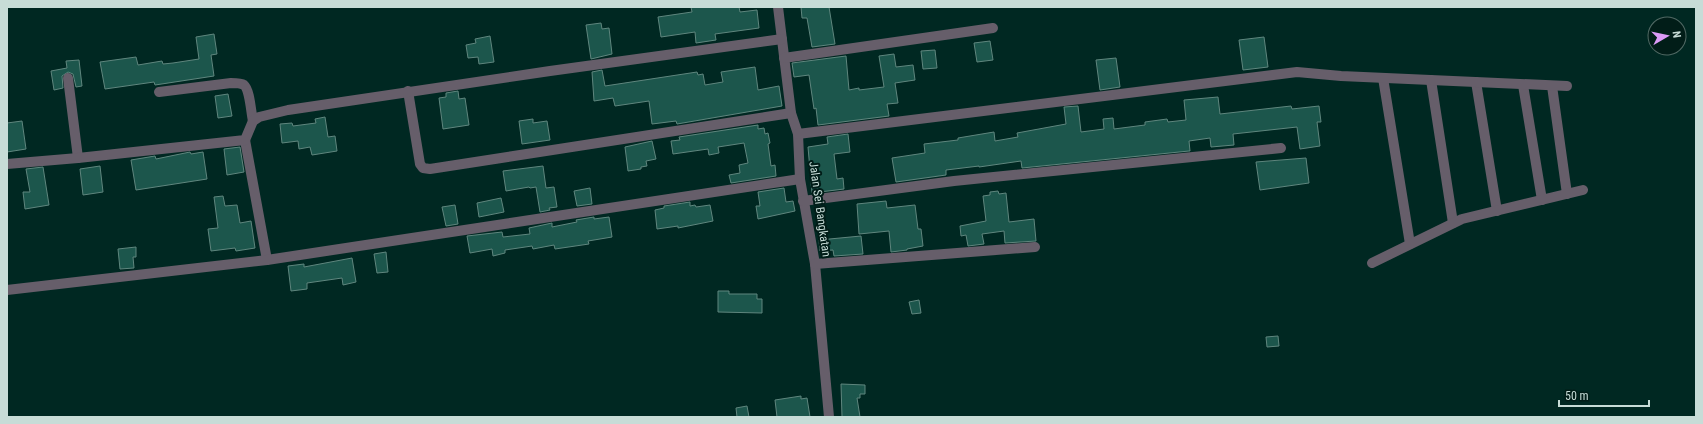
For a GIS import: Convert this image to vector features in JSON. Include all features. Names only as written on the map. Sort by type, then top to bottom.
[{"type":"street","name":"Jalan Sei Bangkatan","points":[[778,7],[791,114],[798,134],[800,179],[803,201],[815,264],[830,417]]},
{"type":"street","points":[[784,58],[993,28]]},
{"type":"street","points":[[253,120],[259,117],[288,110],[408,91],[782,39]]},
{"type":"street","points":[[798,134],[1297,72],[1383,78],[1568,86]]},
{"type":"street","points":[[68,78],[78,158]]},
{"type":"street","points":[[1383,78],[1410,244]]},
{"type":"street","points":[[1431,80],[1453,223]]},
{"type":"street","points":[[1476,82],[1497,210]]},
{"type":"street","points":[[159,92],[231,83],[239,83],[244,86],[248,92],[253,120],[245,140],[267,260]]},
{"type":"street","points":[[1523,84],[1542,200]]},
{"type":"street","points":[[1552,86],[1567,194]]},
{"type":"street","points":[[408,91],[420,164],[426,169],[791,114]]},
{"type":"street","points":[[7,164],[245,140]]},
{"type":"street","points":[[803,201],[954,182],[1282,148]]},
{"type":"street","points":[[7,290],[267,260],[800,179]]},
{"type":"street","points":[[1372,263],[1462,219],[1583,190]]},
{"type":"street","points":[[815,264],[1035,248]]},
{"type":"building","points":[[691,7],[739,7],[740,12],[757,10],[759,28],[715,34],[716,40],[696,43],[695,32],[661,37],[658,17],[692,12]]},
{"type":"building","points":[[801,7],[829,7],[835,44],[812,47],[807,18],[802,18]]},
{"type":"building","points":[[601,23],[602,29],[609,28],[612,54],[591,59],[586,25]]},
{"type":"building","points":[[214,34],[217,54],[211,55],[214,76],[155,85],[154,82],[105,89],[100,62],[136,57],[138,65],[162,61],[163,64],[199,59],[196,37]]},
{"type":"building","points":[[490,36],[494,62],[479,64],[478,57],[468,58],[466,45],[476,43],[475,39]]},
{"type":"building","points":[[1264,37],[1268,67],[1243,70],[1239,40]]},
{"type":"building","points":[[990,41],[993,60],[977,62],[974,43]]},
{"type":"building","points":[[935,50],[937,68],[923,69],[921,51]]},
{"type":"building","points":[[894,54],[896,67],[913,65],[915,80],[895,83],[898,103],[887,104],[889,116],[818,125],[809,75],[794,77],[792,63],[846,56],[849,90],[859,88],[859,90],[884,87],[879,56]]},
{"type":"building","points":[[1116,58],[1120,87],[1100,90],[1096,60]]},
{"type":"building","points":[[79,60],[82,86],[76,87],[73,74],[68,72],[62,76],[63,88],[54,90],[51,71],[67,68],[66,61]]},
{"type":"building","points":[[755,67],[758,90],[779,86],[782,106],[677,124],[676,121],[652,124],[649,101],[615,106],[613,98],[594,101],[592,72],[602,70],[605,86],[697,72],[698,75],[703,74],[705,85],[723,82],[721,72]]},
{"type":"building","points":[[458,91],[459,99],[465,98],[469,125],[443,129],[439,98],[446,97],[446,93]]},
{"type":"building","points":[[228,94],[232,116],[218,118],[215,96]]},
{"type":"building","points":[[1218,97],[1220,114],[1291,106],[1292,109],[1319,106],[1321,122],[1317,122],[1320,146],[1300,149],[1297,127],[1233,134],[1234,145],[1211,147],[1210,138],[1189,141],[1190,151],[1022,168],[1021,161],[946,170],[946,175],[896,182],[892,158],[925,153],[924,144],[958,140],[958,138],[994,132],[995,141],[1018,137],[1017,133],[1066,124],[1064,107],[1078,106],[1081,132],[1104,129],[1103,119],[1113,118],[1114,129],[1145,125],[1145,122],[1167,119],[1168,122],[1186,120],[1184,100]]},
{"type":"building","points":[[325,117],[328,137],[335,136],[337,151],[312,155],[310,147],[299,149],[298,141],[282,143],[280,124],[292,123],[293,126],[316,123],[315,119]]},
{"type":"building","points":[[533,119],[533,123],[547,121],[550,140],[522,144],[519,121]]},
{"type":"building","points":[[22,121],[26,149],[7,152],[7,123]]},
{"type":"building","points":[[758,125],[758,129],[764,128],[765,134],[768,133],[771,166],[775,165],[776,176],[731,183],[729,175],[740,173],[739,165],[748,163],[744,143],[718,147],[719,153],[709,155],[708,149],[673,154],[671,141],[680,140],[679,137]]},
{"type":"building","points":[[848,134],[850,152],[834,154],[837,179],[843,178],[844,189],[812,193],[808,147],[828,144],[827,137]]},
{"type":"building","points":[[652,141],[656,159],[646,161],[647,166],[641,167],[641,169],[628,171],[625,147]]},
{"type":"building","points":[[240,147],[244,172],[227,175],[224,149]]},
{"type":"building","points":[[190,152],[191,154],[203,152],[207,179],[136,190],[131,160],[155,156],[156,159]]},
{"type":"building","points":[[1306,158],[1309,183],[1260,190],[1256,162]]},
{"type":"building","points":[[100,166],[103,192],[83,195],[80,169]]},
{"type":"building","points":[[543,166],[546,188],[554,187],[557,207],[549,208],[550,210],[540,212],[536,187],[506,191],[503,171]]},
{"type":"building","points":[[43,167],[49,205],[25,209],[23,192],[30,192],[26,169]]},
{"type":"building","points":[[590,188],[592,204],[577,206],[574,191]]},
{"type":"building","points":[[784,188],[786,202],[793,201],[795,211],[758,219],[756,206],[760,206],[758,192]]},
{"type":"building","points":[[998,191],[999,194],[1006,193],[1009,222],[1034,219],[1036,241],[1005,243],[1004,231],[982,234],[984,244],[968,246],[966,235],[961,236],[960,226],[986,221],[983,196],[990,195],[990,192]]},
{"type":"building","points":[[223,196],[225,206],[237,205],[240,223],[251,221],[255,248],[236,251],[235,248],[211,251],[208,229],[218,228],[214,197]]},
{"type":"building","points":[[501,198],[504,212],[479,217],[477,203]]},
{"type":"building","points":[[886,201],[887,208],[915,205],[918,229],[921,229],[923,246],[891,252],[889,231],[859,234],[857,204]]},
{"type":"building","points":[[690,202],[690,206],[695,205],[696,207],[710,205],[713,221],[678,228],[678,226],[657,229],[655,210],[664,208],[664,206]]},
{"type":"building","points":[[455,205],[458,224],[446,226],[442,207]]},
{"type":"building","points":[[594,217],[594,219],[609,217],[612,237],[588,241],[589,244],[555,249],[554,245],[533,249],[532,246],[505,250],[505,253],[493,256],[492,249],[470,253],[467,236],[502,232],[503,237],[530,234],[529,228],[552,223],[552,227],[577,222],[576,220]]},
{"type":"building","points":[[861,236],[863,254],[834,256],[833,250],[820,251],[819,240]]},
{"type":"building","points":[[136,247],[136,257],[133,257],[134,268],[120,269],[118,249]]},
{"type":"building","points":[[386,252],[388,272],[377,273],[374,254]]},
{"type":"building","points":[[352,258],[356,282],[343,285],[342,278],[307,283],[307,289],[291,291],[288,266],[304,264],[304,267]]},
{"type":"building","points":[[718,291],[729,291],[729,294],[757,294],[757,299],[762,299],[762,313],[718,312]]},
{"type":"building","points":[[919,300],[921,313],[912,314],[909,302]]},
{"type":"building","points":[[1278,336],[1279,346],[1267,347],[1266,337]]},
{"type":"building","points":[[841,384],[865,385],[865,394],[860,394],[860,398],[857,398],[860,417],[842,417]]},
{"type":"building","points":[[801,396],[801,399],[807,398],[810,417],[777,417],[775,400]]},
{"type":"building","points":[[747,406],[749,417],[737,417],[736,408]]}]
